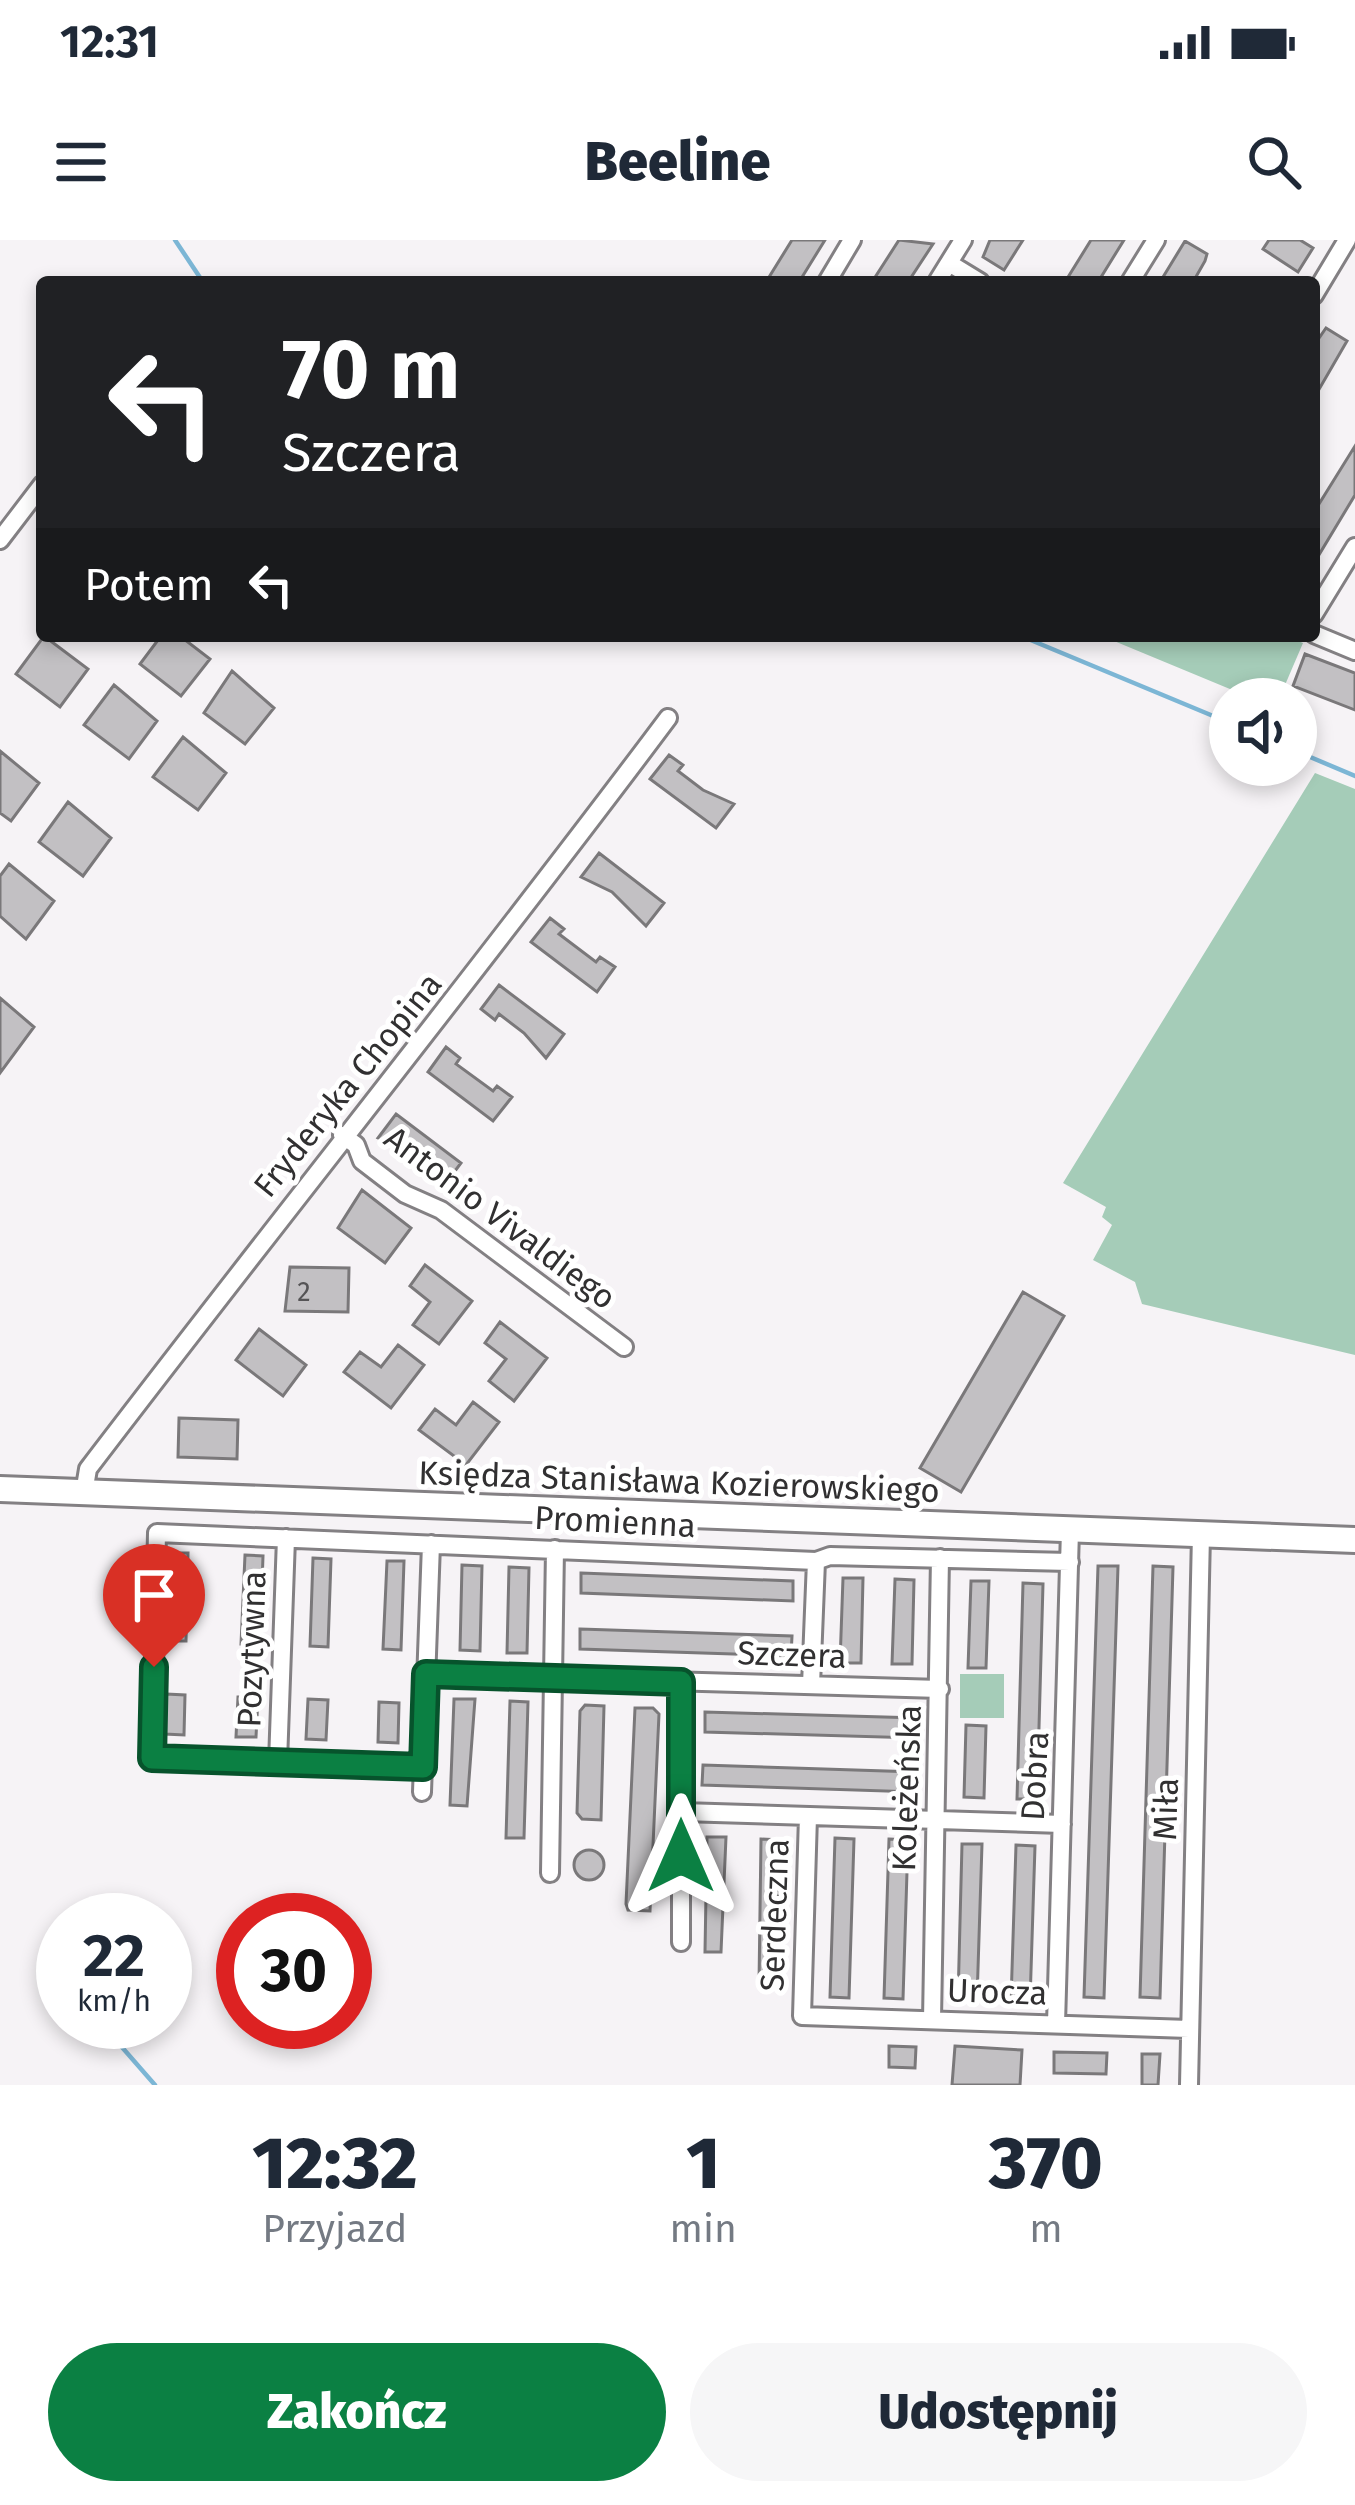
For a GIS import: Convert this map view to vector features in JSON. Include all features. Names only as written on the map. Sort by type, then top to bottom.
[{"type":"street","points":[[831,276],[852,240]]},
{"type":"street","points":[[941,276],[963,240]]},
{"type":"street","points":[[1134,276],[1156,240]]},
{"type":"street","points":[[1320,285],[1348,240]]},
{"type":"street","points":[[949,263],[970,276]]},
{"type":"street","points":[[0,540],[36,493]]},
{"type":"street","points":[[1320,604],[1355,547]]},
{"type":"street","points":[[1320,636],[1355,651]]},
{"type":"street","name":"Fryderyka Chopina","points":[[84,1493],[88,1469],[342,1135],[447,1014],[668,718]]},
{"type":"street","name":"Antonio Vivaldiego","points":[[342,1135],[356,1145],[362,1161],[405,1194],[441,1210],[624,1347]]},
{"type":"street","name":"Księdza Stanisława Kozierowskiego","points":[[0,1489],[1355,1540]]},
{"type":"street","name":"Dobra","points":[[1056,2024],[1070,1530]]},
{"type":"street","name":"Promienna","points":[[278,1762],[152,1758],[157,1532],[816,1561],[830,1556],[1070,1562]]},
{"type":"street","name":"Miła","points":[[1189,2085],[1201,1534]]},
{"type":"street","name":"Pozytywna","points":[[278,1762],[286,1538]]},
{"type":"street","points":[[422,1792],[431,1544]]},
{"type":"street","points":[[550,1873],[555,1550]]},
{"type":"street","name":"Koleżeńska","points":[[932,2020],[940,1558]]},
{"type":"street","points":[[811,1685],[816,1561]]},
{"type":"street","name":"Szczera","points":[[426,1674],[940,1690]]},
{"type":"street","points":[[681,1682],[681,1942]]},
{"type":"street","points":[[278,1762],[423,1767]]},
{"type":"street","points":[[682,1812],[1063,1824]]},
{"type":"street","name":"Serdeczna","points":[[802,2016],[808,1816]]},
{"type":"street","name":"Urocza","points":[[802,2016],[1189,2029]]},
{"type":"green space","points":[[1116,642],[1301,642],[1288,678],[1209,680]]},
{"type":"green space","points":[[1317,774],[1355,789],[1355,1355],[1142,1304],[1135,1282],[1093,1260],[1112,1225],[1102,1217],[1106,1207],[1063,1183],[1307,786],[1317,786]]},
{"type":"green space","points":[[960,1674],[1004,1674],[1004,1718],[960,1718]]},
{"type":"building","points":[[792,240],[825,240],[803,276],[770,276]]},
{"type":"building","points":[[899,240],[933,244],[912,276],[876,276]]},
{"type":"building","points":[[990,240],[1023,240],[1004,270],[983,257]]},
{"type":"building","points":[[1091,240],[1124,240],[1102,276],[1069,276]]},
{"type":"building","points":[[1269,240],[1300,240],[1313,248],[1298,272],[1263,249]]},
{"type":"building","points":[[1185,241],[1207,254],[1196,276],[1164,276]]},
{"type":"building","points":[[1326,328],[1347,341],[1320,388],[1320,337]]},
{"type":"building","points":[[1355,446],[1355,495],[1320,553],[1320,502]]},
{"type":"building","points":[[40,642],[52,642],[88,669],[60,707],[16,674]]},
{"type":"building","points":[[156,642],[188,642],[210,659],[181,696],[140,664]]},
{"type":"building","points":[[1305,654],[1355,673],[1355,710],[1317,695],[1317,678],[1296,678]]},
{"type":"building","points":[[232,671],[274,708],[245,744],[204,713]]},
{"type":"building","points":[[114,685],[157,721],[129,759],[84,725]]},
{"type":"building","points":[[183,737],[226,773],[198,810],[153,777]]},
{"type":"building","points":[[0,751],[39,783],[11,821],[0,813]]},
{"type":"building","points":[[669,755],[683,765],[678,771],[703,790],[734,804],[716,828],[650,779]]},
{"type":"building","points":[[68,802],[111,838],[83,876],[39,842]]},
{"type":"building","points":[[599,853],[664,903],[646,926],[612,892],[581,877]]},
{"type":"building","points":[[9,864],[54,901],[26,939],[0,916],[0,876]]},
{"type":"building","points":[[550,918],[564,929],[559,934],[596,962],[600,957],[615,967],[597,992],[531,942]]},
{"type":"building","points":[[499,985],[564,1034],[546,1058],[499,1014],[495,1020],[481,1009]]},
{"type":"building","points":[[0,998],[34,1027],[0,1073]]},
{"type":"building","points":[[446,1047],[460,1058],[456,1064],[493,1091],[497,1086],[512,1097],[493,1121],[428,1072]]},
{"type":"building","points":[[396,1114],[461,1163],[443,1187],[428,1176],[433,1171],[408,1152],[378,1138]]},
{"type":"building","points":[[362,1190],[411,1228],[385,1263],[338,1228]]},
{"type":"building","points":[[425,1265],[472,1301],[439,1344],[413,1325],[430,1302],[410,1286]]},
{"type":"building","points":[[290,1267],[349,1268],[348,1312],[285,1311]]},
{"type":"building","points":[[1023,1292],[1064,1316],[961,1492],[920,1468]]},
{"type":"building","points":[[500,1322],[547,1358],[514,1401],[489,1381],[506,1359],[485,1343]]},
{"type":"building","points":[[259,1329],[306,1365],[283,1396],[236,1360]]},
{"type":"building","points":[[398,1345],[424,1365],[391,1408],[344,1372],[360,1352],[381,1367]]},
{"type":"building","points":[[473,1402],[499,1422],[466,1465],[419,1430],[435,1409],[456,1425]]},
{"type":"building","points":[[179,1418],[238,1420],[237,1459],[178,1457]]},
{"type":"building","points":[[171,1553],[188,1553],[186,1641],[167,1641]]},
{"type":"building","points":[[245,1555],[263,1556],[260,1644],[241,1644]]},
{"type":"building","points":[[313,1558],[331,1559],[328,1647],[310,1646]]},
{"type":"building","points":[[387,1561],[404,1561],[401,1650],[383,1649]]},
{"type":"building","points":[[462,1565],[482,1566],[480,1651],[460,1650]]},
{"type":"building","points":[[1098,1566],[1118,1566],[1104,1998],[1084,1997]]},
{"type":"building","points":[[1153,1566],[1173,1567],[1160,1998],[1140,1997]]},
{"type":"building","points":[[509,1567],[529,1568],[527,1653],[507,1653]]},
{"type":"building","points":[[581,1573],[793,1581],[793,1601],[581,1593]]},
{"type":"building","points":[[843,1578],[863,1578],[861,1663],[840,1663]]},
{"type":"building","points":[[895,1579],[914,1580],[912,1664],[892,1664]]},
{"type":"building","points":[[971,1581],[989,1581],[986,1668],[968,1668]]},
{"type":"building","points":[[1023,1583],[1043,1584],[1037,1799],[1017,1799]]},
{"type":"building","points":[[580,1629],[792,1636],[791,1656],[580,1649]]},
{"type":"building","points":[[166,1694],[185,1695],[184,1735],[165,1734]]},
{"type":"building","points":[[238,1697],[258,1697],[256,1737],[236,1737]]},
{"type":"building","points":[[308,1699],[328,1700],[326,1740],[306,1739]]},
{"type":"building","points":[[454,1699],[475,1699],[467,1806],[450,1805]]},
{"type":"building","points":[[510,1701],[528,1702],[524,1838],[506,1838]]},
{"type":"building","points":[[379,1702],[399,1703],[398,1743],[378,1742]]},
{"type":"building","points":[[585,1705],[604,1706],[601,1820],[582,1819],[577,1813],[580,1711]]},
{"type":"building","points":[[635,1708],[653,1708],[659,1714],[650,1911],[628,1910],[626,1904]]},
{"type":"building","points":[[705,1712],[918,1718],[917,1738],[705,1732]]},
{"type":"building","points":[[966,1725],[986,1726],[984,1798],[964,1797]]},
{"type":"building","points":[[703,1765],[916,1772],[916,1792],[702,1785]]},
{"type":"building","points":[[707,1837],[726,1837],[721,1952],[705,1952]]},
{"type":"building","points":[[835,1838],[854,1839],[849,1998],[830,1997]]},
{"type":"building","points":[[761,1839],[780,1840],[775,1984],[759,1984]]},
{"type":"building","points":[[889,1839],[908,1840],[903,1999],[884,1998]]},
{"type":"building","points":[[962,1844],[982,1844],[977,2000],[958,2000]]},
{"type":"building","points":[[1016,1845],[1035,1846],[1030,2002],[1011,2001]]},
{"type":"building","points":[[589,1850],[600,1854],[604,1865],[600,1876],[589,1880],[578,1876],[574,1865],[578,1854]]},
{"type":"building","points":[[889,2046],[916,2047],[915,2068],[889,2067]]},
{"type":"building","points":[[955,2046],[1022,2050],[1020,2085],[952,2085]]},
{"type":"building","points":[[1054,2052],[1107,2053],[1106,2074],[1054,2073]]},
{"type":"building","points":[[1142,2054],[1160,2054],[1158,2085],[1142,2085]]},
{"type":"waterway","points":[[175,240],[199,276]]},
{"type":"waterway","points":[[1035,642],[1209,714]]},
{"type":"waterway","points":[[1317,760],[1355,776]]},
{"type":"waterway","points":[[124,2049],[155,2085]]},
{"type":"route","points":[[154,1667],[152,1758],[423,1767],[426,1674],[681,1682],[681,1856]]}]
